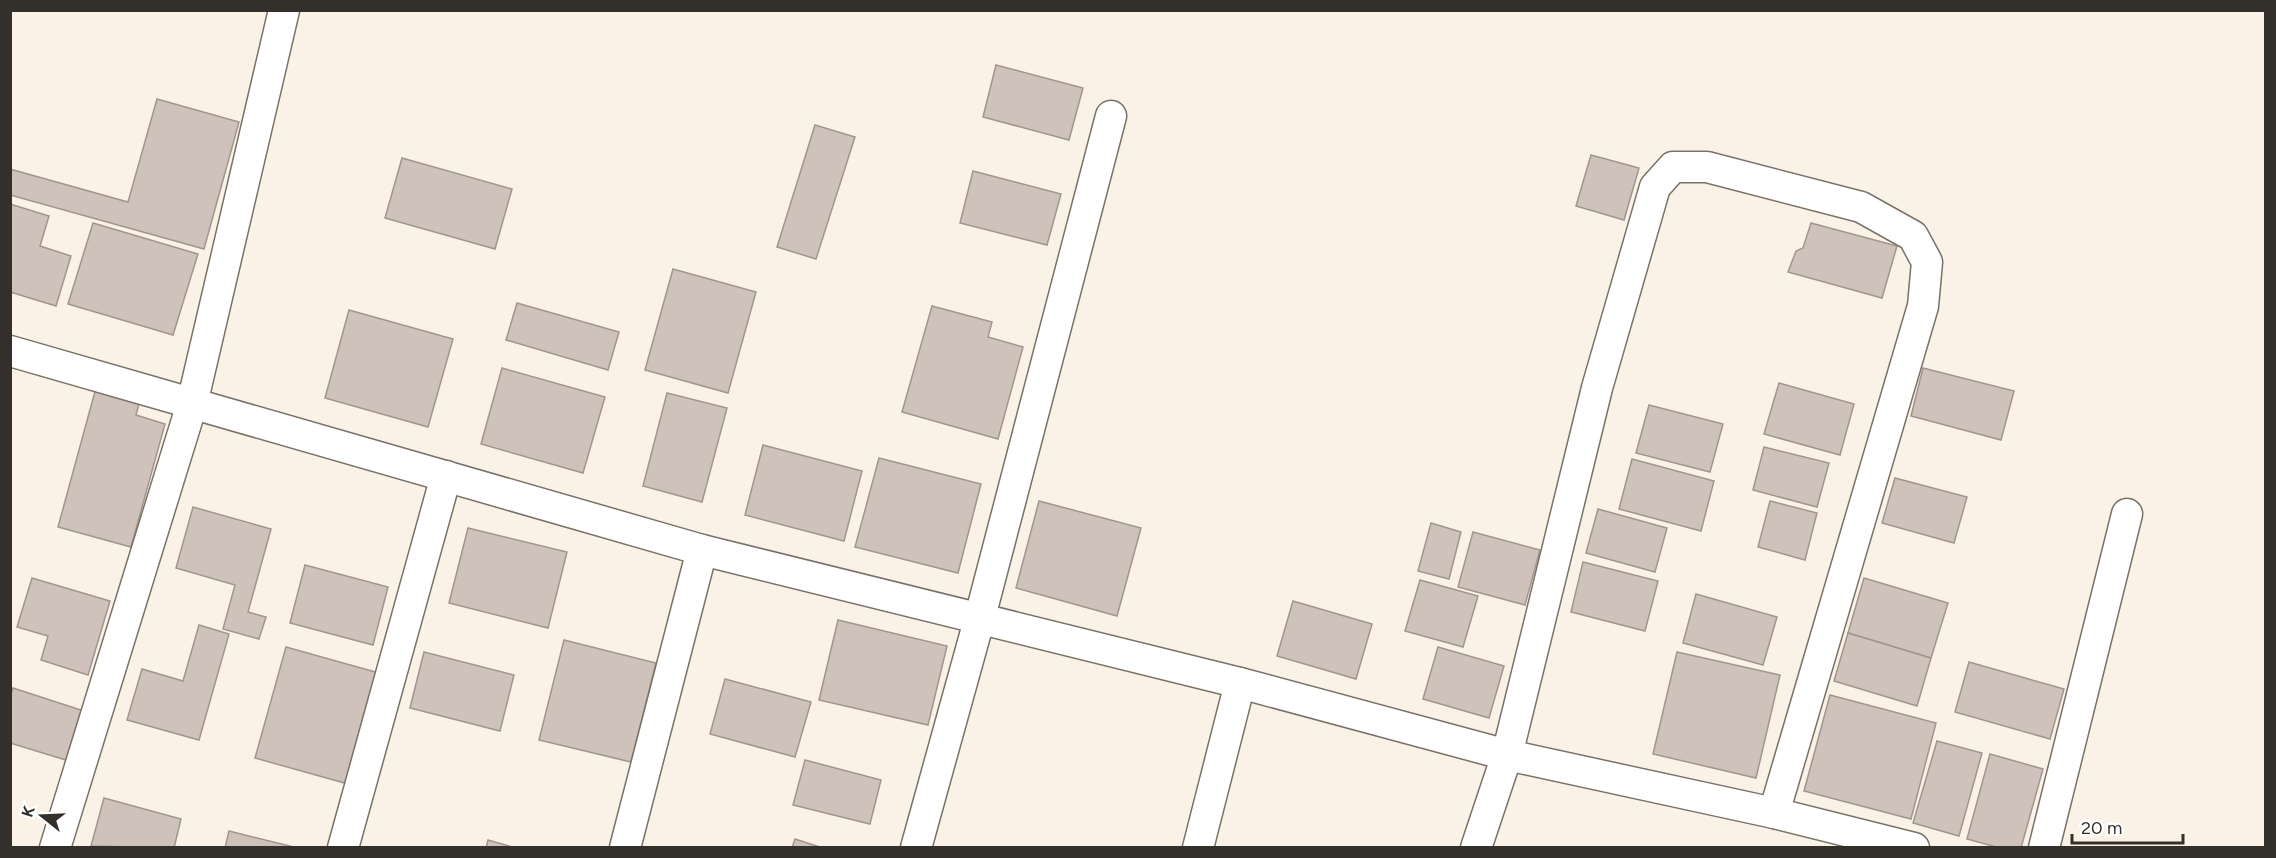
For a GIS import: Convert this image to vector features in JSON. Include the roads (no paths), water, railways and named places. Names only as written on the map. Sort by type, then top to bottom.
[{"type":"street","points":[[55,848],[192,404],[284,10]]},
{"type":"street","points":[[916,848],[980,617],[1111,117]]},
{"type":"street","points":[[1476,848],[1507,755],[1597,388],[1655,187],[1673,167],[1707,167],[1862,207],[1912,236],[1928,262],[1923,306],[1774,813]]},
{"type":"street","points":[[10,351],[702,550],[1240,683],[1507,755],[1774,813],[1914,848]]},
{"type":"street","points":[[343,848],[446,476]]},
{"type":"street","points":[[2044,848],[2127,514]]},
{"type":"street","points":[[625,848],[702,550]]},
{"type":"street","points":[[1198,848],[1240,683]]}]
